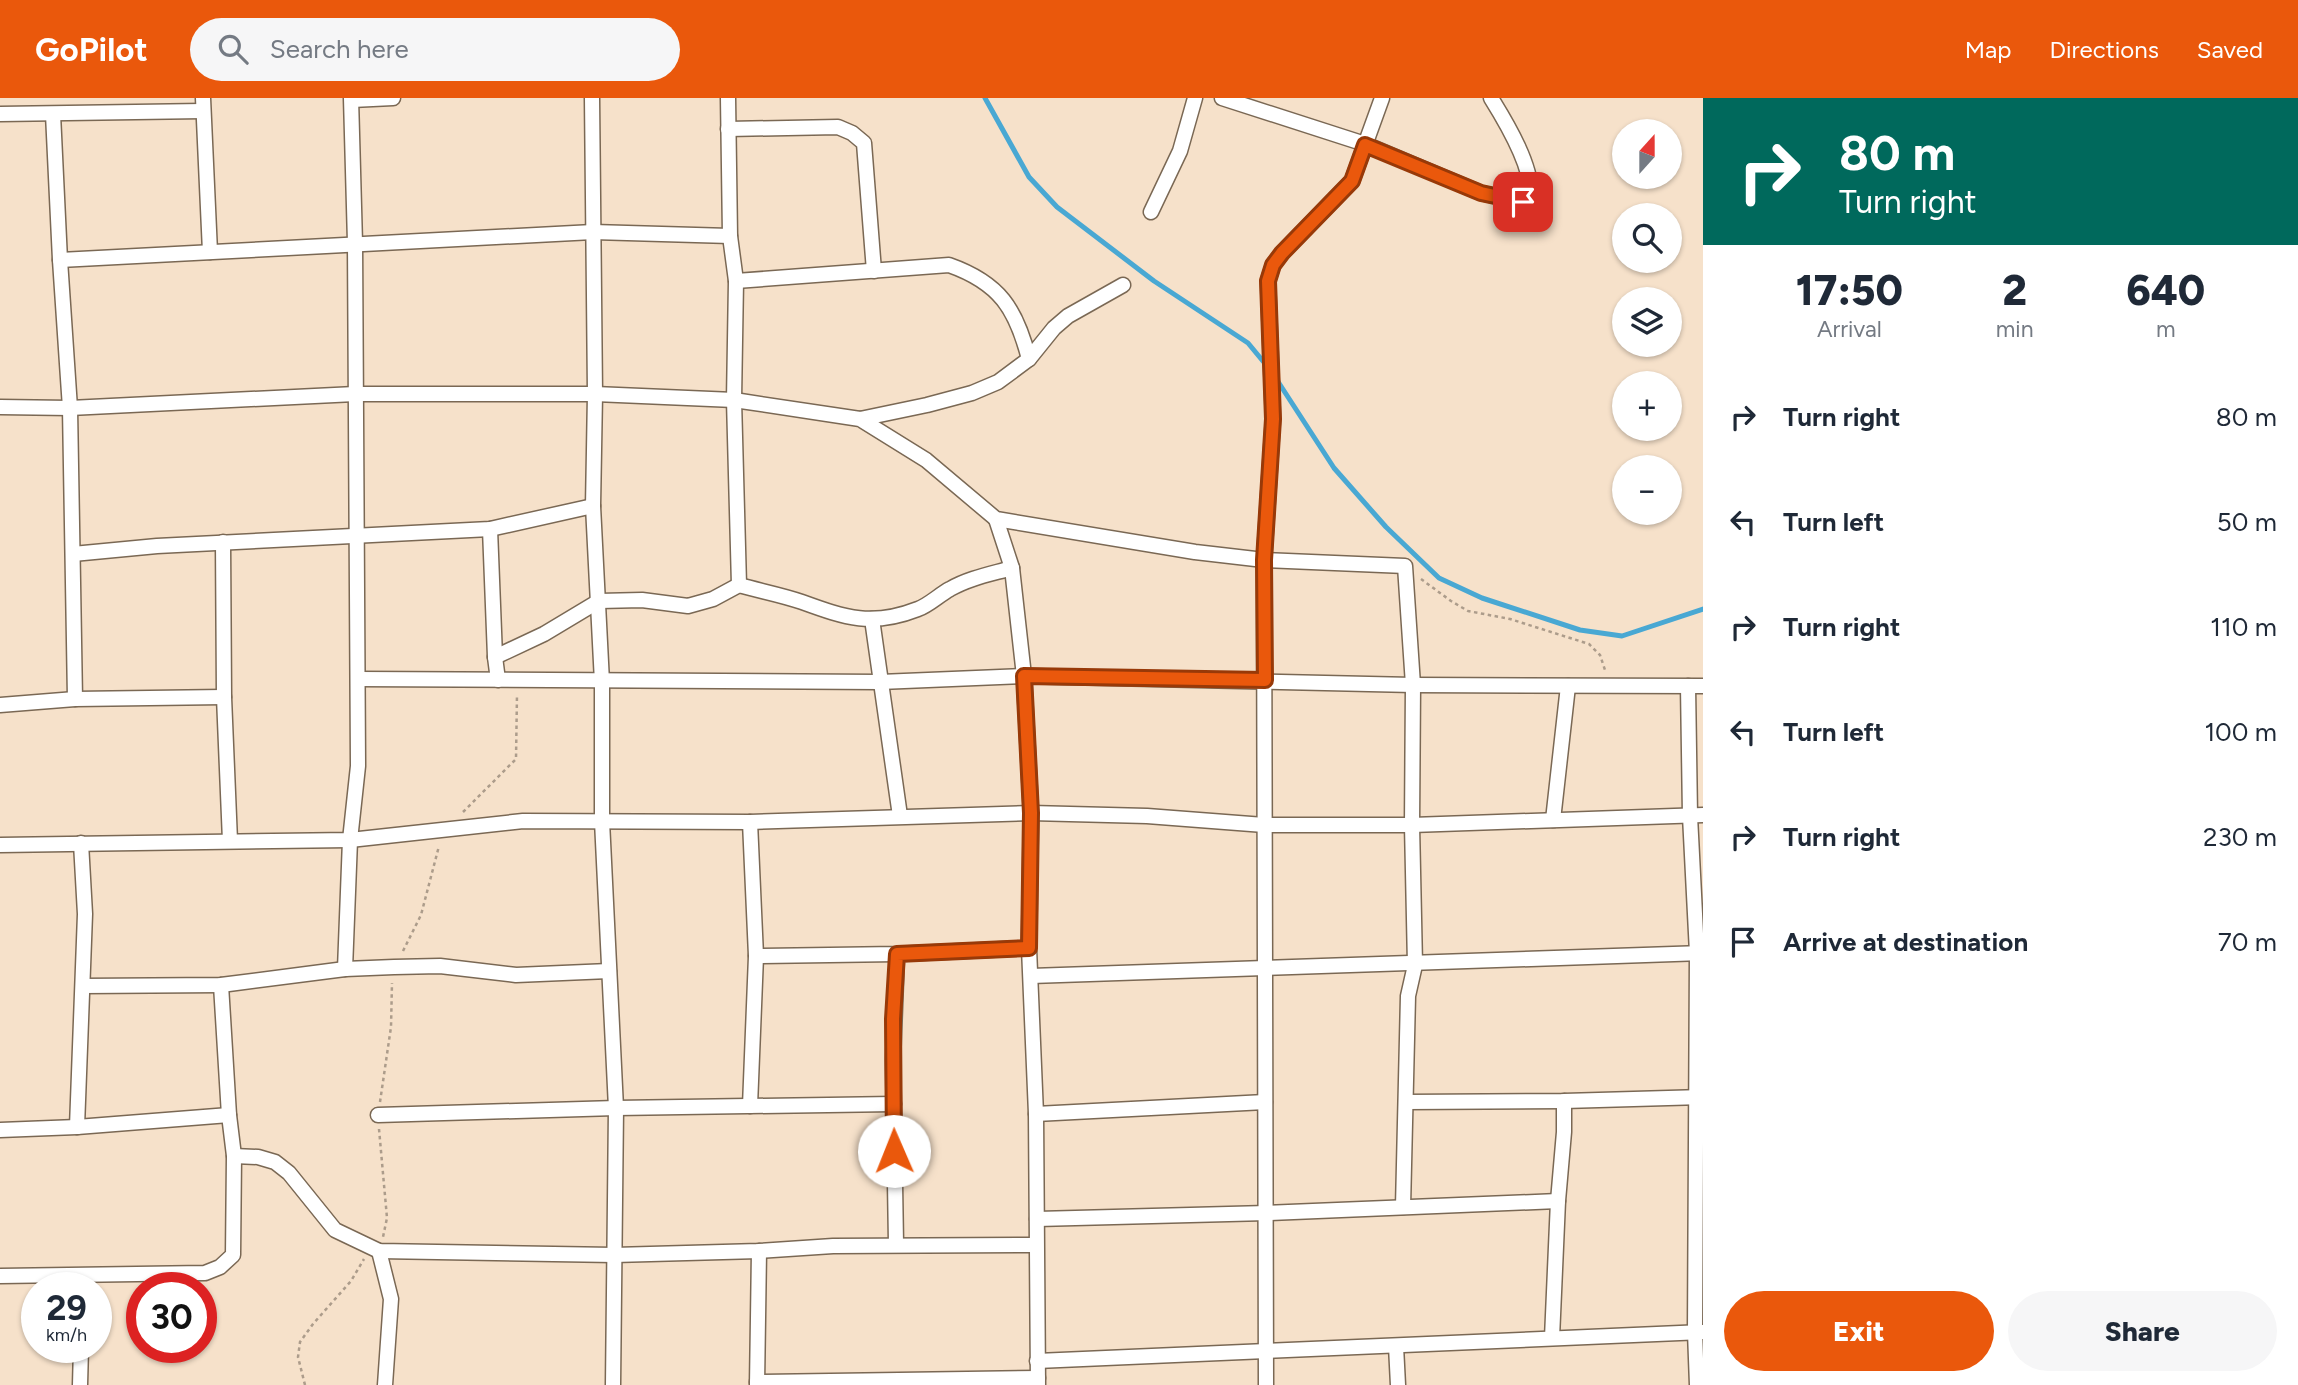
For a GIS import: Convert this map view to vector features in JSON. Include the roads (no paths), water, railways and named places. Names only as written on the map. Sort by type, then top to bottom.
[{"type":"street","points":[[345,969],[349,840],[358,766],[355,243],[351,99],[393,98]]},
{"type":"street","points":[[592,98],[595,394],[593,506],[602,681],[602,821],[616,1108],[613,1385]]},
{"type":"street","points":[[728,98],[730,236],[736,281],[734,400],[739,585]]},
{"type":"street","points":[[1151,212],[1180,150],[1195,98]]},
{"type":"street","points":[[1222,98],[1365,145],[1481,193],[1523,202],[1530,198],[1531,190],[1526,169],[1491,98]]},
{"type":"street","points":[[1266,1385],[1264,560],[1273,419],[1268,281],[1273,265],[1282,253],[1352,181],[1382,98]]},
{"type":"street","points":[[0,114],[53,114],[203,104],[210,252]]},
{"type":"street","points":[[53,114],[70,408],[75,699]]},
{"type":"street","points":[[727,129],[838,127],[852,133],[864,144],[874,271]]},
{"type":"street","points":[[60,260],[593,232],[730,236]]},
{"type":"street","points":[[736,281],[949,265],[970,272],[998,293],[1011,307],[1029,359]]},
{"type":"street","points":[[0,407],[70,408],[355,394],[595,394],[734,400],[860,419],[972,393],[998,382],[1029,359],[1068,316],[1123,285]]},
{"type":"street","points":[[860,419],[926,460],[996,519],[1133,543],[1264,560],[1405,566],[1413,685],[1415,965],[1408,996],[1403,1207]]},
{"type":"street","points":[[73,554],[356,534],[490,529],[593,506]]},
{"type":"street","points":[[759,1251],[757,1384],[896,1383],[964,1377],[1038,1381],[1036,1114],[1029,948],[1031,813],[1024,676],[1012,568],[996,519]]},
{"type":"street","points":[[490,529],[498,680]]},
{"type":"street","points":[[223,542],[224,697],[230,841]]},
{"type":"street","points":[[495,657],[533,640],[599,601],[642,600],[688,606],[713,599],[739,585],[801,602],[830,614],[872,619],[902,615],[922,608],[958,585],[1012,568]]},
{"type":"street","points":[[872,619],[900,816]]},
{"type":"street","points":[[358,679],[880,682],[1024,676],[1413,685],[1696,686],[1700,953],[1697,1385]]},
{"type":"street","points":[[1553,820],[1568,686]]},
{"type":"street","points":[[0,705],[75,699],[224,697]]},
{"type":"street","points":[[0,845],[349,840],[523,821],[750,822],[1031,813],[1147,816],[1264,825],[1412,825],[1697,816]]},
{"type":"street","points":[[750,822],[756,956],[750,1106]]},
{"type":"street","points":[[77,1127],[85,914],[81,843]]},
{"type":"street","points":[[756,956],[897,954],[1029,948]]},
{"type":"street","points":[[1031,976],[1415,965],[1700,953]]},
{"type":"street","points":[[896,1244],[893,1019],[897,954]]},
{"type":"street","points":[[83,986],[221,985],[345,969],[394,967],[440,966],[516,975],[609,971]]},
{"type":"street","points":[[112,1279],[205,1273],[220,1267],[233,1255],[234,1156],[221,985]]},
{"type":"street","points":[[1406,1102],[1700,1097]]},
{"type":"street","points":[[1552,1338],[1564,1101]]},
{"type":"street","points":[[1036,1114],[1265,1102]]},
{"type":"street","points":[[378,1115],[894,1104]]},
{"type":"street","points":[[0,1130],[229,1115]]},
{"type":"street","points":[[234,1156],[258,1157],[275,1162],[289,1173],[335,1230],[375,1249],[614,1255],[896,1244],[1035,1245]]},
{"type":"street","points":[[1037,1219],[1558,1201]]},
{"type":"street","points":[[375,1249],[391,1299],[385,1385]]},
{"type":"street","points":[[0,1276],[21,1277]]},
{"type":"street","points":[[1037,1361],[1699,1332]]},
{"type":"street","points":[[1396,1346],[1398,1385]]},
{"type":"street","points":[[80,1385],[81,1363]]},
{"type":"waterway","points":[[985,98],[1029,177],[1057,207],[1154,281],[1248,343],[1267,366]]},
{"type":"waterway","points":[[1275,377],[1334,468],[1386,527],[1439,578],[1482,598],[1580,630],[1622,636],[1703,609]]}]
